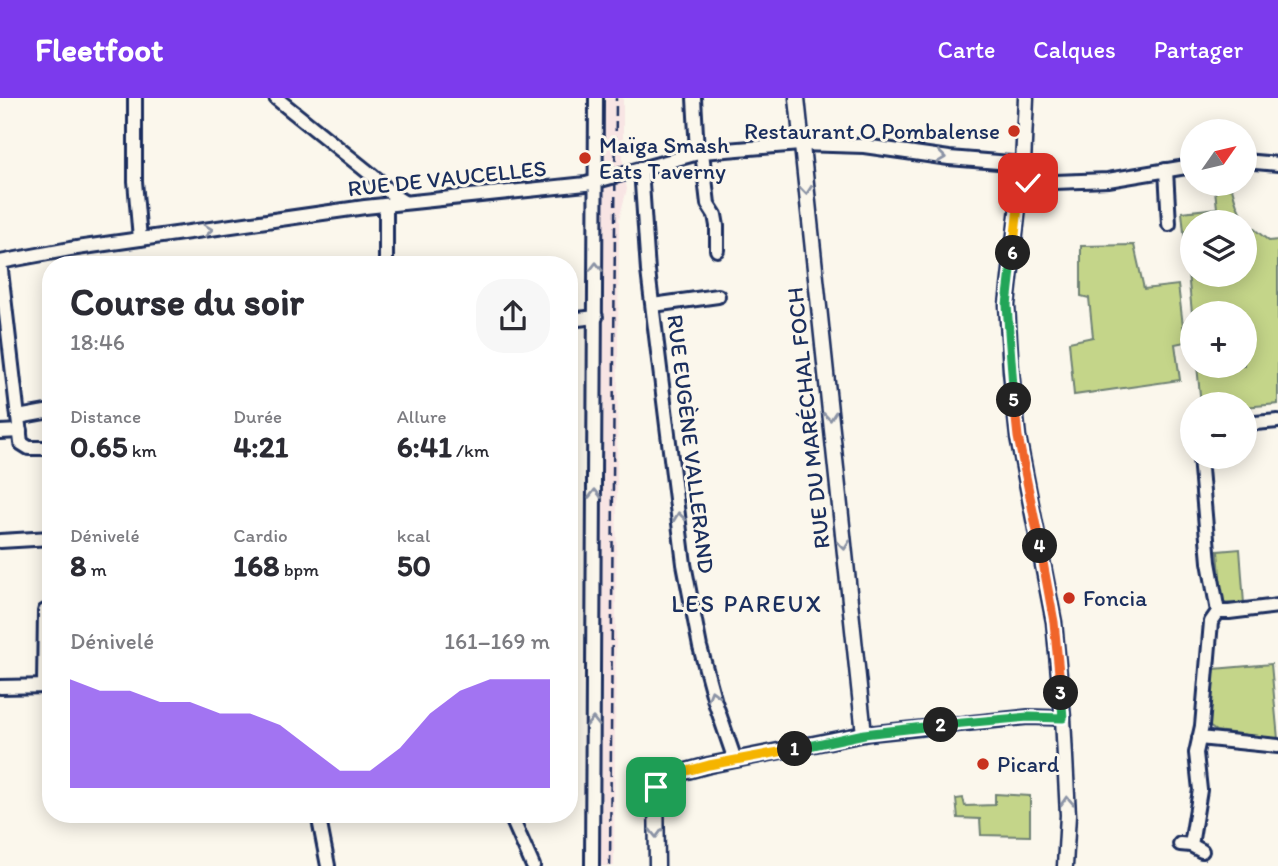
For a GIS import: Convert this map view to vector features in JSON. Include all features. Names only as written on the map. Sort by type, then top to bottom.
[{"type":"street","points":[[135,98],[135,181],[140,239]]},
{"type":"street","points":[[276,98],[404,202]]},
{"type":"street","points":[[592,866],[596,98]]},
{"type":"street","points":[[694,98],[699,152],[708,204],[715,215],[717,250]]},
{"type":"street","name":"RUE DU MARÉCHAL FOCH","points":[[797,98],[864,734]]},
{"type":"street","points":[[1026,98],[1023,164],[1028,183],[1018,207],[1007,305],[1018,437],[1054,622],[1068,815],[1065,866]]},
{"type":"street","name":"RUE DE VAUCELLES","points":[[0,262],[70,249],[404,202],[586,184],[699,152],[800,145],[864,146],[949,158],[1023,164]]},
{"type":"street","points":[[1257,162],[1278,164]]},
{"type":"street","points":[[1028,183],[1108,180],[1180,168]]},
{"type":"street","name":"RUE EUGÈNE VALLERAND","points":[[641,169],[653,305],[688,584],[700,647],[735,760]]},
{"type":"street","points":[[1166,170],[1169,225]]},
{"type":"street","points":[[386,206],[386,256]]},
{"type":"street","points":[[0,262],[21,443],[29,448],[42,447]]},
{"type":"street","points":[[653,305],[718,296]]},
{"type":"street","points":[[578,319],[596,317]]},
{"type":"street","points":[[18,417],[42,413]]},
{"type":"street","points":[[1257,423],[1278,421]]},
{"type":"street","points":[[0,432],[20,431]]},
{"type":"street","points":[[1191,846],[1200,790],[1196,753],[1205,703],[1211,622],[1218,612],[1209,562],[1201,469]]},
{"type":"street","points":[[0,541],[42,539]]},
{"type":"street","points":[[1218,612],[1278,606]]},
{"type":"street","points":[[0,687],[42,686]]},
{"type":"street","points":[[657,866],[656,787],[659,780],[735,760],[864,734],[1028,717],[1063,718]]},
{"type":"street","points":[[1199,738],[1278,746]]},
{"type":"street","points":[[320,823],[328,866]]},
{"type":"street","points":[[514,823],[533,866]]},
{"type":"shaded area","points":[[604,98],[623,98],[623,164],[621,168],[604,171]]},
{"type":"shaded area","points":[[625,179],[627,189],[619,219],[614,866],[597,866],[603,187]]},
{"type":"green space","points":[[1216,196],[1234,196],[1239,210],[1200,210],[1217,208]]},
{"type":"green space","points":[[1257,231],[1269,241],[1278,240],[1278,404],[1257,406],[1257,392],[1200,392],[1198,378],[1257,378],[1257,301],[1191,301],[1189,287],[1257,287]]},
{"type":"green space","points":[[1134,245],[1144,289],[1178,285],[1180,343],[1175,344],[1180,380],[1074,395],[1069,342],[1093,337],[1089,298],[1081,296],[1081,246]]},
{"type":"green space","points":[[1240,549],[1244,604],[1224,603],[1218,551]]},
{"type":"green space","points":[[1271,664],[1278,739],[1216,731],[1209,726],[1214,669]]},
{"type":"green space","points":[[995,794],[1030,796],[1030,836],[981,835],[980,819],[958,818],[956,799],[963,798],[965,806],[995,805]]},
{"type":"railway","points":[[610,866],[616,98]]},
{"type":"place","name":"Restaurant O Pombalense","points":[[1014,131]]},
{"type":"place","name":"Maïga Smash Eats Taverny","points":[[585,158]]},
{"type":"place","name":"Foncia","points":[[1069,598]]},
{"type":"place","name":"Picard","points":[[983,764]]},
{"type":"district","name":"LES PAREUX","points":[[747,604]]},
{"type":"route","points":[[656,787],[661,778],[709,765],[864,734],[1028,717],[1063,718],[1054,622],[1018,437],[1011,371],[1007,305],[1018,207],[1028,183]]}]
